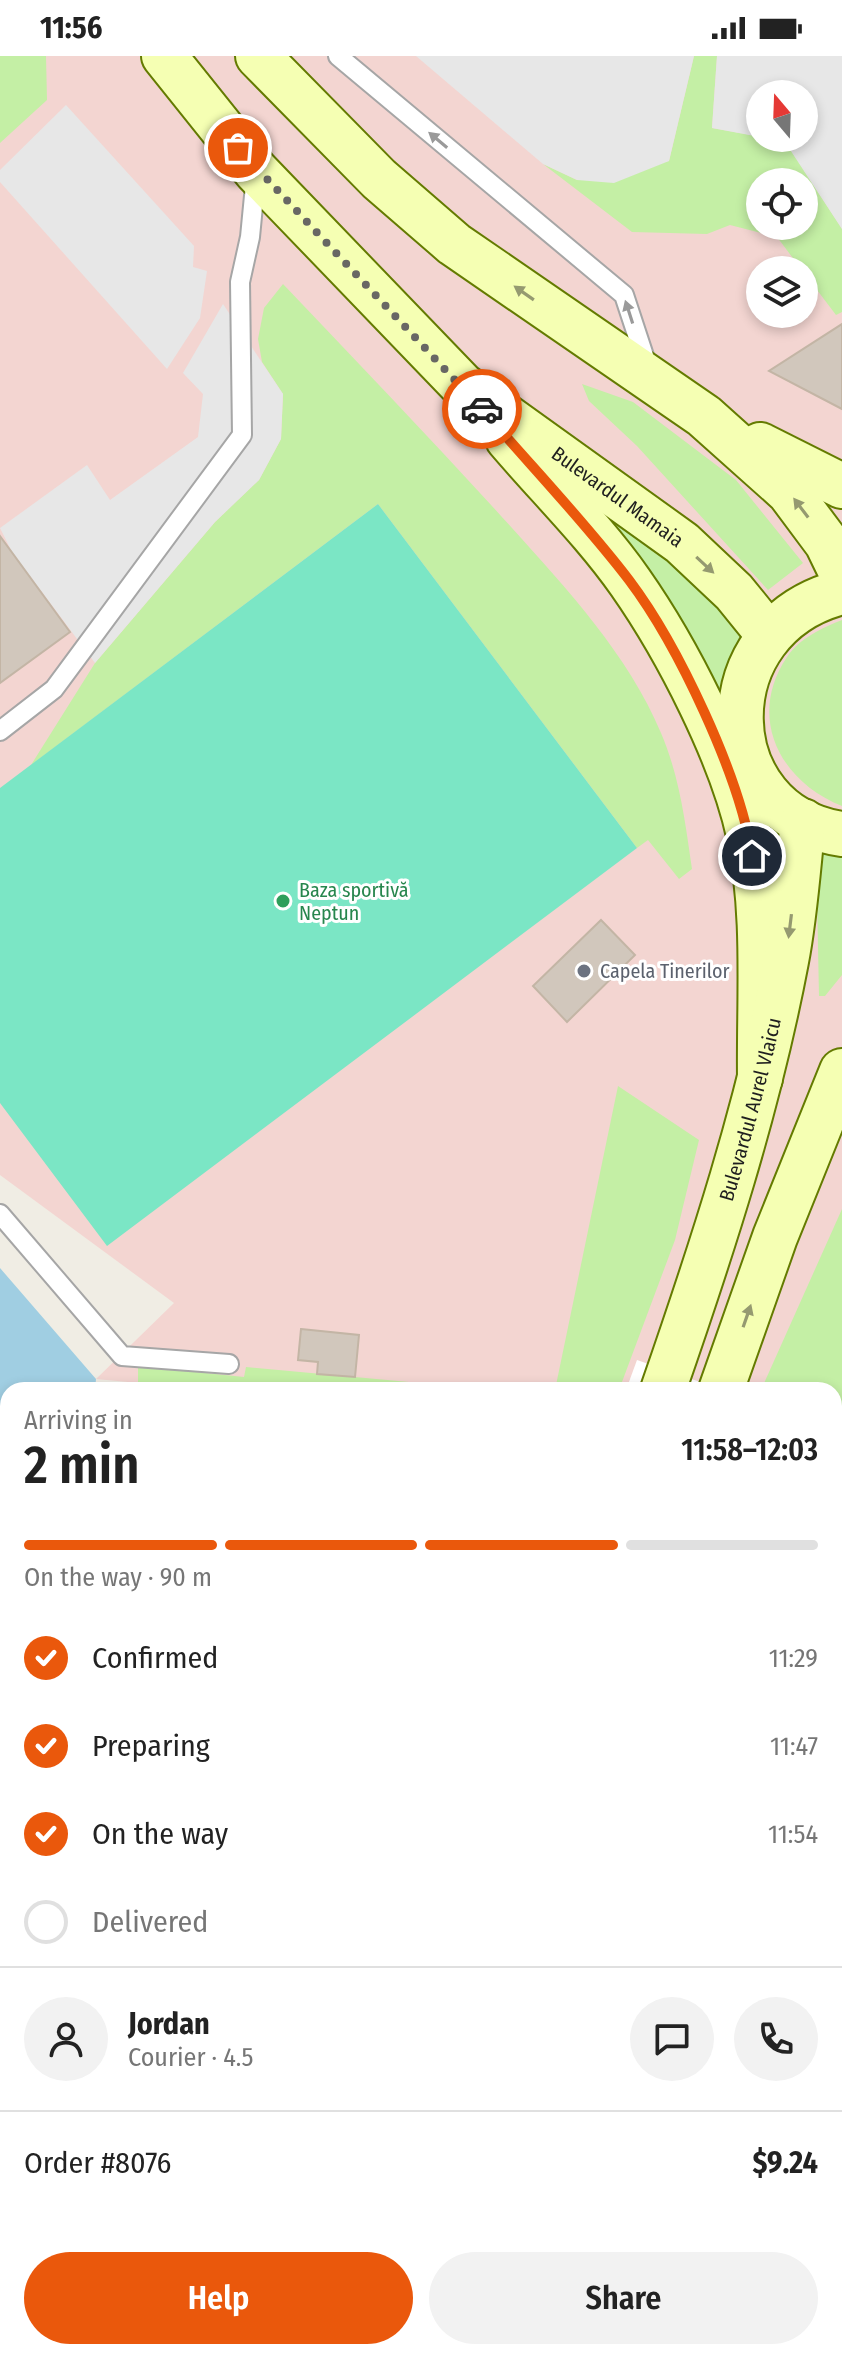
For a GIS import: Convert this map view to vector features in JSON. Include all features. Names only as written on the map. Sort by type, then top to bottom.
[{"type":"main road","name":"Bulevardul Mamaia","points":[[164,56],[256,171],[462,385],[682,543],[734,592],[768,634]]},
{"type":"main road","points":[[258,56],[317,118],[454,244],[655,386],[704,416],[842,486]]},
{"type":"main road","points":[[462,385],[630,582],[686,675],[715,739],[748,833],[756,880],[760,1078]]},
{"type":"main road","points":[[704,416],[789,492],[827,543],[842,574]]},
{"type":"main road","points":[[823,828],[778,803],[758,779],[746,751],[740,721],[742,689],[752,660],[768,634],[792,613],[819,598],[842,592]]},
{"type":"main road","name":"Bulevardul Aurel Vlaicu","points":[[666,1381],[720,1229],[760,1078],[787,958],[823,828]]},
{"type":"main road","points":[[724,1382],[775,1237],[842,1071]]},
{"type":"lane","points":[[281,56],[317,118]]},
{"type":"lane","points":[[338,56],[624,295],[655,386]]},
{"type":"lane","points":[[0,731],[54,689],[242,435],[240,282],[250,237],[256,171]]},
{"type":"lane","points":[[0,1214],[122,1356],[229,1364]]},
{"type":"shaded area","points":[[0,56],[842,56],[842,1382],[128,1382],[96,1379],[174,1303],[0,1175]]},
{"type":"shaded area","points":[[416,56],[694,56],[669,161],[614,183],[577,180],[543,164]]},
{"type":"shaded area","points":[[717,56],[842,56],[842,229],[818,192],[818,168],[802,168],[792,152],[818,152],[818,80],[746,80],[746,134],[712,128]]},
{"type":"shaded area","points":[[66,105],[194,246],[193,267],[207,271],[200,318],[167,369],[0,182],[0,170]]},
{"type":"shaded area","points":[[223,304],[283,394],[281,439],[259,480],[215,522],[95,663],[12,552],[0,528],[87,465],[110,500],[198,437],[203,394],[183,373]]},
{"type":"green space","points":[[0,56],[46,56],[47,100],[0,143]]},
{"type":"green space","points":[[694,56],[717,56],[712,128],[746,134],[746,152],[792,152],[802,168],[746,168],[746,229],[730,225],[707,234],[632,232],[543,164],[577,180],[669,161]]},
{"type":"green space","points":[[818,192],[842,229],[842,312],[836,315],[818,291],[818,256],[791,256],[779,240],[818,240]]},
{"type":"green space","points":[[283,284],[512,528],[575,599],[632,677],[661,733],[681,800],[692,869],[679,879],[648,840],[637,848],[378,504],[31,765],[95,663],[215,522],[259,480],[281,439],[283,394],[262,362],[258,339],[264,308]]},
{"type":"green space","points":[[582,384],[633,402],[736,480],[803,563],[768,590],[637,446],[589,401]]},
{"type":"green space","points":[[602,503],[655,544],[747,633],[739,654],[786,831],[783,892],[764,887],[599,529]]},
{"type":"green space","name":"Baza sportivă Neptun","points":[[378,504],[637,848],[107,1246],[0,1103],[0,788]]},
{"type":"green space","points":[[842,620],[842,806],[820,795],[787,764],[776,745],[770,725],[770,703],[775,680],[792,650],[812,634]]},
{"type":"green space","points":[[816,849],[842,851],[842,975],[825,996],[819,996]]},
{"type":"green space","points":[[618,1086],[699,1140],[675,1240],[622,1382],[557,1382]]},
{"type":"green space","points":[[842,1209],[842,1382],[765,1382]]},
{"type":"green space","points":[[138,1366],[244,1377],[246,1367],[409,1382],[138,1382]]},
{"type":"water","points":[[0,1268],[96,1379],[96,1382],[0,1382]]},
{"type":"pier","points":[[637,1360],[700,1382],[629,1382]]},
{"type":"building","points":[[842,324],[842,409],[769,371]]},
{"type":"building","points":[[0,536],[70,632],[0,683]]},
{"type":"building","name":"Capela Tinerilor","points":[[601,920],[635,955],[567,1022],[533,986]]},
{"type":"building","points":[[301,1329],[359,1335],[355,1377],[317,1374],[318,1362],[298,1360]]},
{"type":"way so far","points":[[238,148],[256,171],[482,409]]},
{"type":"place","name":"Baza sportivă Neptun","points":[[283,901]]},
{"type":"place","name":"Capela Tinerilor","points":[[584,971]]},
{"type":"route","points":[[482,409],[630,582],[686,675],[715,739],[734,788],[752,856]]}]
